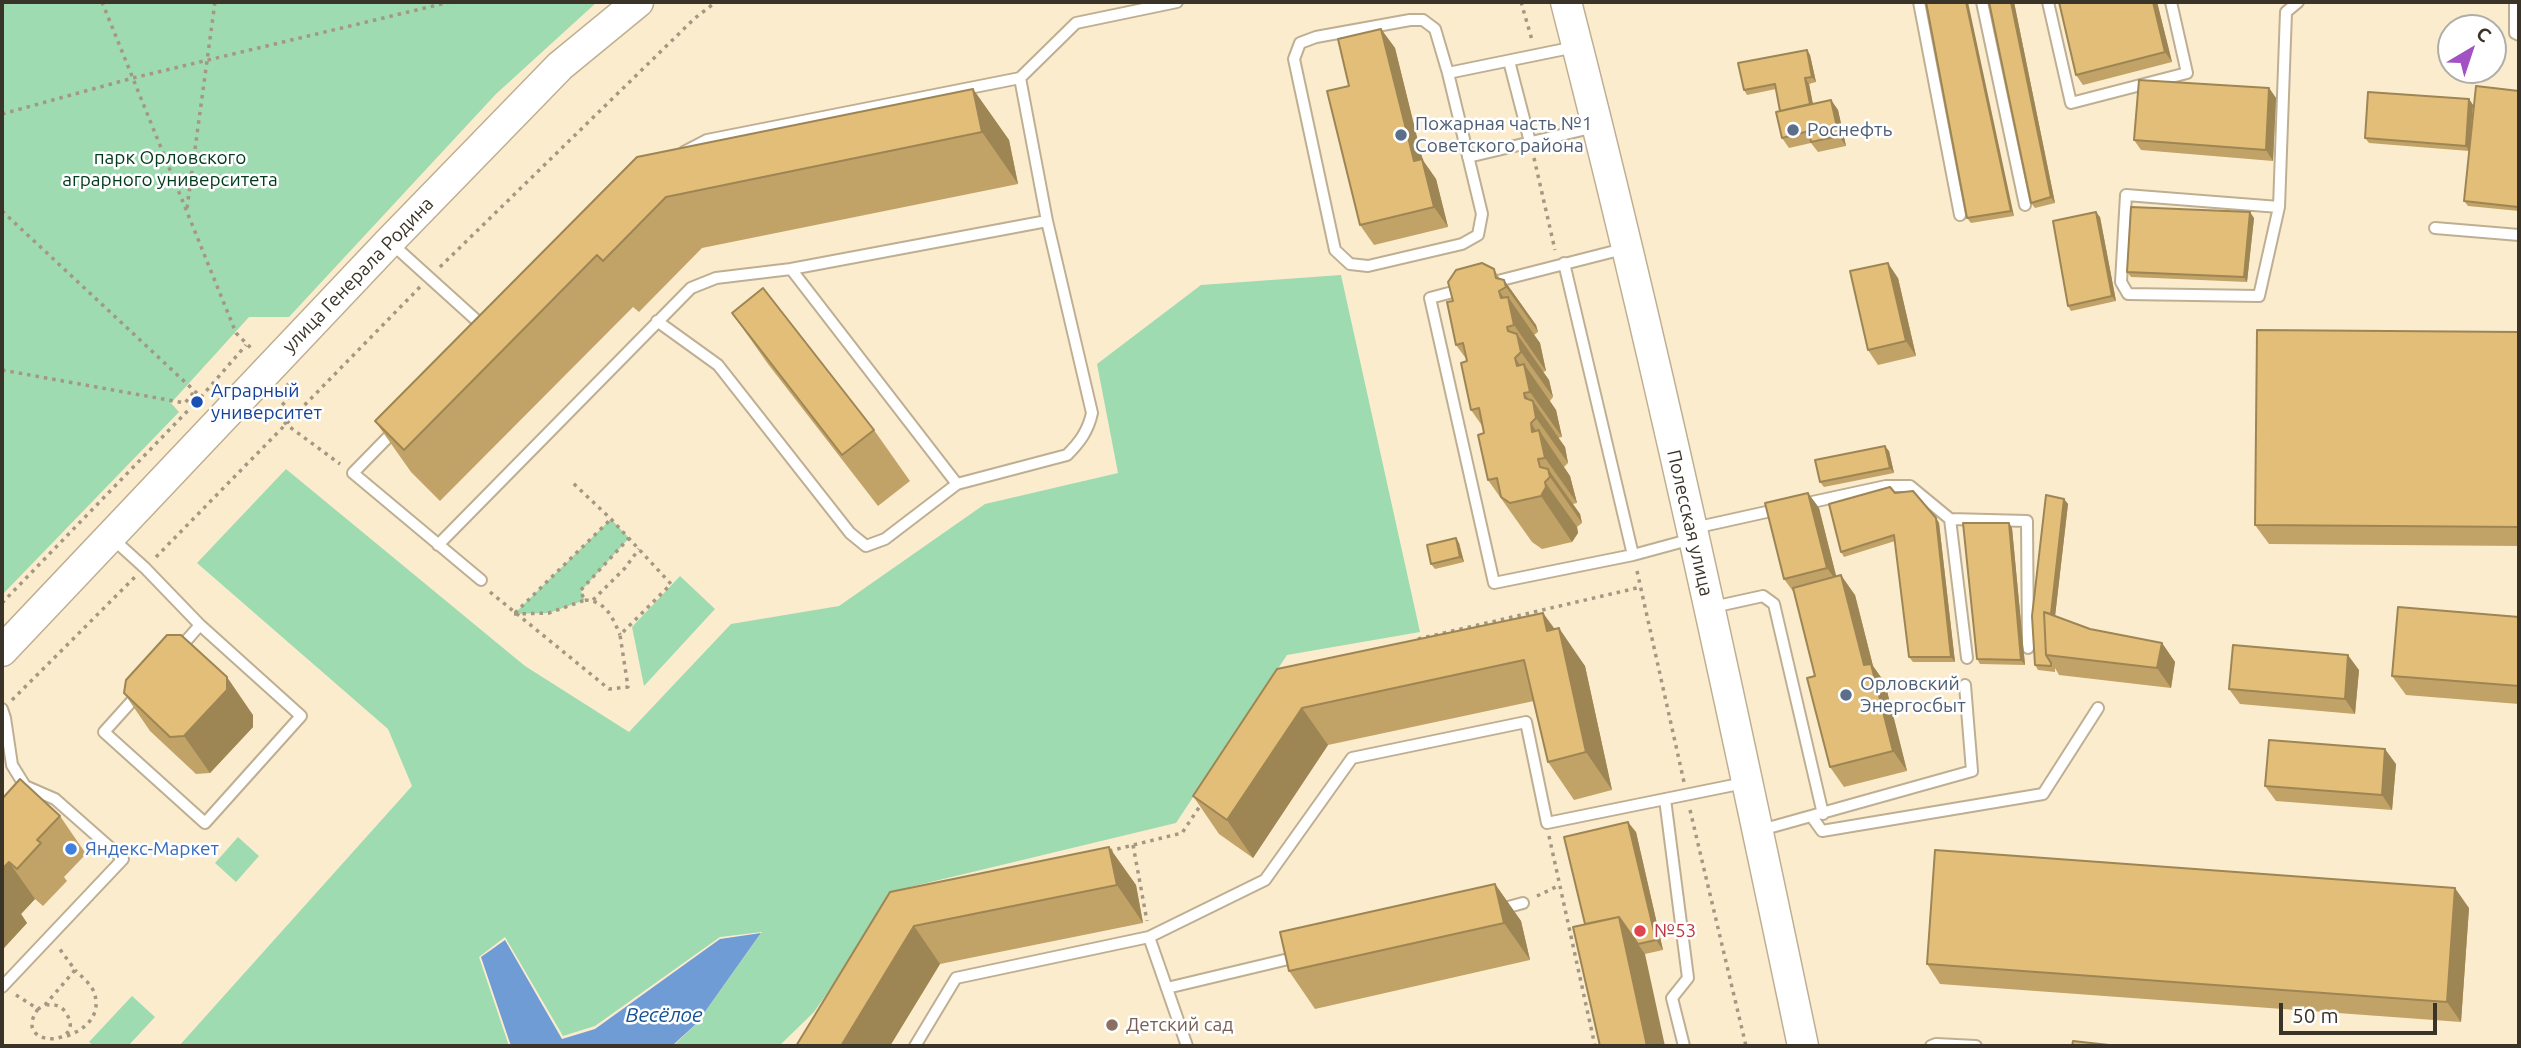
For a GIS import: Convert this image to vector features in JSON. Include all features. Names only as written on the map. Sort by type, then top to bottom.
[{"type":"street","name":"улица Генерала Родина","points":[[2,651],[389,242],[560,66],[638,2]]},
{"type":"street","name":"Полесская улица","points":[[1566,2],[1598,127],[1710,607],[1803,1046]]},
{"type":"lane","points":[[679,156],[688,148],[707,140],[1020,78],[1076,23],[1177,2]]},
{"type":"lane","points":[[1919,2],[1960,215]]},
{"type":"lane","points":[[1982,2],[2025,205]]},
{"type":"lane","points":[[2048,2],[2071,103],[2187,72],[2171,2]]},
{"type":"lane","points":[[2279,207],[2126,195],[2121,282],[2129,294],[2259,296],[2279,207],[2286,12],[2298,2]]},
{"type":"lane","points":[[2515,2],[2515,33],[2519,35]]},
{"type":"lane","points":[[1423,20],[1434,29],[1448,73],[1482,214],[1478,234],[1462,244],[1368,266],[1349,264],[1335,250],[1294,59],[1300,43],[1316,37],[1423,20]]},
{"type":"lane","points":[[1448,73],[1577,46]]},
{"type":"lane","points":[[1509,61],[1530,142]]},
{"type":"lane","points":[[657,321],[718,366],[850,533],[866,546],[885,539],[957,484],[1067,455],[1089,428],[1092,413],[1047,222],[1020,78]]},
{"type":"lane","points":[[1468,157],[1598,127]]},
{"type":"lane","points":[[438,545],[691,288],[716,278],[791,269],[1047,222]]},
{"type":"lane","points":[[2435,228],[2519,235]]},
{"type":"lane","points":[[389,242],[490,333]]},
{"type":"lane","points":[[1626,248],[1430,298],[1494,583],[1633,555],[1692,533],[1886,486],[1910,486],[1950,519],[2027,521],[2028,648]]},
{"type":"lane","points":[[1561,264],[1633,555]]},
{"type":"lane","points":[[791,269],[957,484]]},
{"type":"lane","points":[[481,342],[500,323]]},
{"type":"lane","points":[[408,417],[353,473],[481,580]]},
{"type":"lane","points":[[1950,519],[1966,659]]},
{"type":"lane","points":[[111,537],[200,625],[301,716],[205,823],[104,732],[148,683]]},
{"type":"lane","points":[[1710,607],[1763,596],[1773,604],[1822,831],[2043,794],[2098,708]]},
{"type":"lane","points":[[174,654],[200,625]]},
{"type":"lane","points":[[1758,830],[1972,771],[1965,685]]},
{"type":"lane","points":[[2,709],[12,765],[25,786],[55,799],[123,859],[2,986]]},
{"type":"lane","points":[[915,1046],[956,978],[1149,937],[1265,880],[1352,758],[1526,722],[1547,824],[1747,783]]},
{"type":"lane","points":[[2,811],[25,786]]},
{"type":"lane","points":[[1665,799],[1688,978],[1672,998],[1684,1046]]},
{"type":"lane","points":[[1483,913],[1523,903]]},
{"type":"lane","points":[[1149,937],[1187,1046]]},
{"type":"lane","points":[[1167,988],[1312,953]]},
{"type":"lane","points":[[1931,1046],[1976,1046]]},
{"type":"path","points":[[102,2],[236,333],[294,392],[276,412],[287,425],[353,473]]},
{"type":"path","points":[[187,211],[215,2]]},
{"type":"path","points":[[2,114],[133,78],[450,2]]},
{"type":"path","points":[[1521,2],[1536,56]]},
{"type":"path","points":[[1530,142],[1561,264]]},
{"type":"path","points":[[2,212],[201,397]]},
{"type":"path","points":[[2,603],[201,397],[247,344]]},
{"type":"path","points":[[2,370],[185,403],[195,391]]},
{"type":"path","points":[[573,483],[611,519],[671,584],[620,635]]},
{"type":"path","points":[[514,614],[611,519]]},
{"type":"path","points":[[585,600],[580,591],[629,538]]},
{"type":"path","points":[[593,600],[625,568],[639,549]]},
{"type":"path","points":[[2,709],[145,568]]},
{"type":"path","points":[[481,580],[494,597],[514,614],[609,689],[628,687],[620,635],[606,608],[593,600],[585,600],[549,613],[514,614]]},
{"type":"path","points":[[1412,641],[1641,587]]},
{"type":"path","points":[[1107,852],[1182,833],[1204,800]]},
{"type":"path","points":[[1547,824],[1595,1046]]},
{"type":"path","points":[[1133,845],[1149,937]]},
{"type":"path","points":[[1523,903],[1560,885]]},
{"type":"path","points":[[50,937],[93,990],[96,1005],[91,1021],[80,1031],[57,1042],[46,1042],[37,1037],[32,1029],[32,1019],[37,1009],[45,1004],[75,970]]},
{"type":"path","points":[[2,986],[37,1009]]},
{"type":"path","points":[[45,1004],[55,1004],[64,1009],[70,1028],[65,1036]]},
{"type":"green space","name":"парк Орловского аграрного университета","points":[[2,2],[597,2],[496,94],[289,317],[249,317],[171,403],[179,412],[2,595]]},
{"type":"green space","points":[[1341,275],[1420,632],[1287,655],[1176,823],[910,887],[868,934],[814,1012],[779,1046],[673,1046],[697,1023],[762,932],[720,937],[595,1026],[563,1036],[505,937],[479,957],[509,1046],[179,1046],[412,786],[388,729],[197,563],[286,469],[525,666],[629,732],[731,624],[839,606],[985,504],[1118,473],[1097,364],[1201,285]]},
{"type":"green space","points":[[611,519],[629,538],[581,591],[585,600],[549,613],[514,614]]},
{"type":"green space","points":[[680,576],[715,609],[644,686],[632,627]]},
{"type":"green space","points":[[238,837],[259,856],[236,882],[215,863]]},
{"type":"green space","points":[[132,996],[155,1017],[128,1046],[94,1046],[89,1042]]},
{"type":"water","name":"Весёлое","points":[[761,933],[697,1023],[672,1046],[511,1046],[481,957],[505,940],[562,1039],[595,1029],[720,939]]},
{"type":"building","points":[[1926,2],[1966,2],[2011,211],[1967,218]]},
{"type":"building","points":[[1989,2],[2011,2],[2051,197],[2031,203]]},
{"type":"building","points":[[2059,2],[2153,2],[2165,52],[2076,75]]},
{"type":"building","points":[[1381,29],[1414,161],[1422,159],[1434,207],[1360,225],[1327,91],[1349,86],[1338,39]]},
{"type":"building","points":[[1807,50],[1812,77],[1805,78],[1810,104],[1780,111],[1775,84],[1744,90],[1738,63]]},
{"type":"building","points":[[2139,80],[2269,88],[2266,150],[2134,140]]},
{"type":"building","points":[[2476,86],[2519,91],[2518,207],[2464,201]]},
{"type":"building","points":[[973,89],[982,132],[666,197],[603,261],[597,255],[404,450],[375,421],[637,157]]},
{"type":"building","points":[[2368,92],[2469,99],[2466,146],[2365,138]]},
{"type":"building","points":[[1831,100],[1839,136],[1811,142],[1809,131],[1782,138],[1776,112]]},
{"type":"building","points":[[2131,207],[2250,212],[2244,277],[2127,272]]},
{"type":"building","points":[[2096,212],[2112,296],[2068,306],[2053,221]]},
{"type":"building","points":[[1482,263],[1494,269],[1496,278],[1504,280],[1506,287],[1499,291],[1501,298],[1508,297],[1514,325],[1507,327],[1508,331],[1517,334],[1521,352],[1515,358],[1517,366],[1524,364],[1530,392],[1524,393],[1525,398],[1533,401],[1536,418],[1531,423],[1532,432],[1539,430],[1545,458],[1538,459],[1540,467],[1548,469],[1550,477],[1545,482],[1546,487],[1541,496],[1510,503],[1501,497],[1497,478],[1488,480],[1478,435],[1484,433],[1479,408],[1471,410],[1461,363],[1467,361],[1463,343],[1456,345],[1447,302],[1453,301],[1448,282],[1456,270]]},
{"type":"building","points":[[1888,263],[1906,341],[1868,350],[1850,271]]},
{"type":"building","points":[[763,288],[874,430],[842,455],[732,313]]},
{"type":"building","points":[[2257,330],[2519,332],[2519,527],[2255,525]]},
{"type":"building","points":[[1885,446],[1890,468],[1820,482],[1815,460]]},
{"type":"building","points":[[1890,487],[1895,493],[1913,491],[1936,518],[1951,657],[1909,657],[1894,535],[1841,552],[1829,504]]},
{"type":"building","points":[[1808,493],[1827,568],[1784,579],[1765,503]]},
{"type":"building","points":[[2046,495],[2064,499],[2051,614],[2044,612],[2046,655],[2051,666],[2035,665],[2032,616]]},
{"type":"building","points":[[1963,523],[2009,523],[2021,660],[1977,659]]},
{"type":"building","points":[[1456,538],[1460,557],[1431,564],[1427,545]]},
{"type":"building","points":[[1841,575],[1864,665],[1871,664],[1893,751],[1830,767],[1807,678],[1815,676],[1793,588]]},
{"type":"building","points":[[2398,607],[2519,617],[2519,686],[2392,676]]},
{"type":"building","points":[[2044,612],[2090,629],[2162,643],[2157,668],[2046,655]]},
{"type":"building","points":[[1543,613],[1547,631],[1559,628],[1586,752],[1548,762],[1524,660],[1302,708],[1227,820],[1193,796],[1277,669]]},
{"type":"building","points":[[167,635],[181,635],[227,677],[227,690],[184,736],[170,737],[124,693],[126,680]]},
{"type":"building","points":[[2233,645],[2348,655],[2345,699],[2229,689]]},
{"type":"building","points":[[2269,740],[2385,749],[2382,795],[2265,786]]},
{"type":"building","points":[[20,779],[60,816],[37,840],[41,843],[17,869],[9,862],[2,869],[2,799]]},
{"type":"building","points":[[1628,822],[1656,940],[1638,944],[1619,917],[1585,924],[1564,837]]},
{"type":"building","points":[[1109,847],[1117,885],[914,926],[841,1046],[796,1046],[890,892]]},
{"type":"building","points":[[1935,850],[2455,888],[2447,1002],[1927,964]]},
{"type":"building","points":[[1495,884],[1504,923],[1289,971],[1280,932]]},
{"type":"building","points":[[1619,917],[1647,1046],[1600,1046],[1573,927]]},
{"type":"building","points":[[2073,1041],[2118,1046],[2072,1046]]},
{"type":"place","name":"Роснефть","points":[[1793,130]]},
{"type":"place","name":"Пожарная часть №1 Советского района","points":[[1401,135]]},
{"type":"place","name":"Аграрный университет","points":[[197,402]]},
{"type":"place","name":"Орловский Энергосбыт","points":[[1846,695]]},
{"type":"place","name":"Яндекс-Маркет","points":[[71,849]]},
{"type":"place","name":"№53","points":[[1640,931]]},
{"type":"place","name":"Детский сад","points":[[1112,1025]]}]
